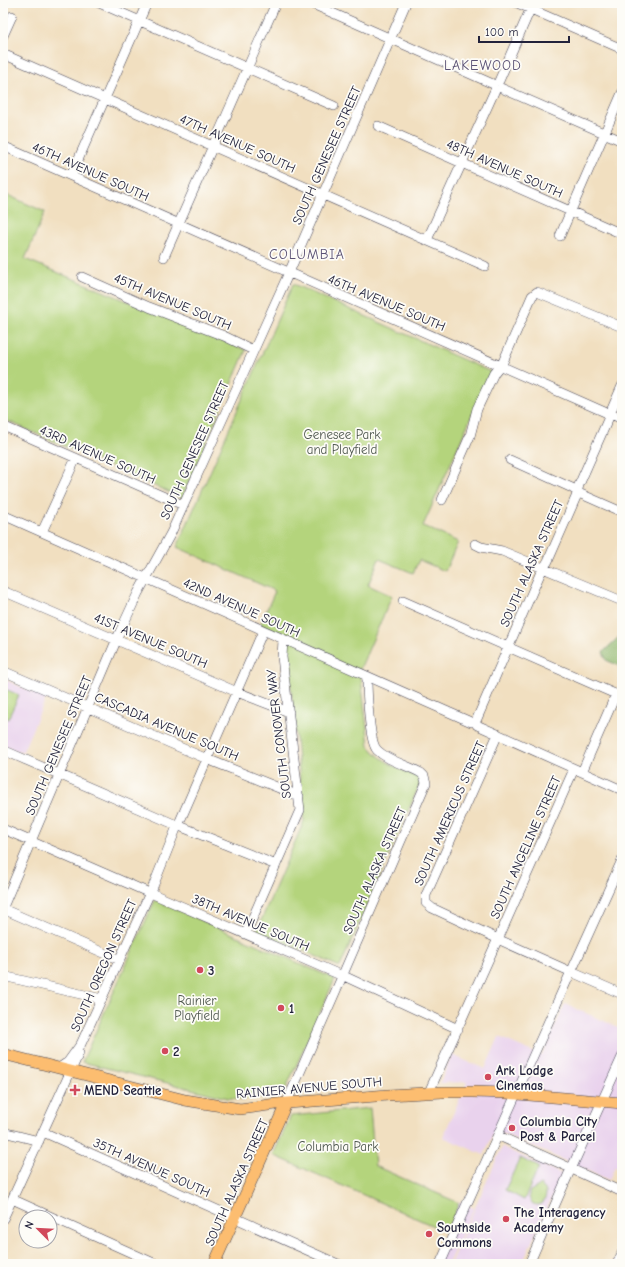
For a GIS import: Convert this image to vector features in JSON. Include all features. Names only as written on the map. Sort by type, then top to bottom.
[{"type":"main road","name":"RAINIER AVENUE SOUTH","points":[[3,1054],[185,1100],[229,1108],[245,1109],[428,1092],[518,1094],[622,1103]]},
{"type":"main road","name":"SOUTH ALASKA STREET","points":[[214,1264],[286,1104]]},
{"type":"street","points":[[99,3],[334,106]]},
{"type":"street","points":[[71,176],[147,3]]},
{"type":"street","points":[[164,257],[276,3]]},
{"type":"street","points":[[310,3],[622,141]]},
{"type":"street","name":"SOUTH GENESEE STREET","points":[[3,908],[116,640],[138,593],[161,552],[184,505],[323,195],[406,3]]},
{"type":"street","points":[[517,3],[532,6],[622,49]]},
{"type":"street","points":[[427,240],[532,6]]},
{"type":"street","points":[[3,36],[12,16]]},
{"type":"street","name":"47TH AVENUE SOUTH","points":[[3,54],[485,266]]},
{"type":"street","points":[[560,236],[622,93]]},
{"type":"street","name":"48TH AVENUE SOUTH","points":[[378,126],[622,234]]},
{"type":"street","name":"46TH AVENUE SOUTH","points":[[3,146],[622,419]]},
{"type":"street","name":"45TH AVENUE SOUTH","points":[[82,277],[149,308],[224,336],[253,350]]},
{"type":"street","points":[[442,500],[470,436],[477,409],[494,373],[501,365],[532,296],[537,292],[622,327]]},
{"type":"street","name":"SOUTH ALASKA STREET","points":[[475,723],[540,574],[548,561],[622,386]]},
{"type":"street","name":"43RD AVENUE SOUTH","points":[[3,426],[184,505]]},
{"type":"street","points":[[42,532],[76,458]]},
{"type":"street","points":[[510,460],[572,487],[577,491],[622,512]]},
{"type":"street","name":"42ND AVENUE SOUTH","points":[[3,515],[283,640],[475,723],[622,790]]},
{"type":"street","points":[[474,544],[481,547],[502,551],[622,601]]},
{"type":"street","name":"41ST AVENUE SOUTH","points":[[3,591],[236,692],[289,712]]},
{"type":"street","points":[[403,601],[619,696]]},
{"type":"street","name":"SOUTH OREGON STREET","points":[[4,1215],[76,1062],[82,1044],[150,893],[178,825],[263,631]]},
{"type":"street","name":"SOUTH CONOVER WAY","points":[[246,933],[300,810],[282,657],[283,640]]},
{"type":"street","name":"CASCADIA AVENUE SOUTH","points":[[3,671],[299,796]]},
{"type":"street","name":"SOUTH ALASKA STREET","points":[[286,1104],[425,787],[426,779],[421,773],[378,751],[374,747],[371,736],[367,677]]},
{"type":"street","name":"SOUTH ANGELINE STREET","points":[[428,1092],[498,939],[578,771],[619,696]]},
{"type":"street","name":"SOUTH AMERICUS STREET","points":[[498,734],[426,895],[426,903],[432,908],[498,939]]},
{"type":"street","points":[[3,750],[276,865]]},
{"type":"street","name":"38TH AVENUE SOUTH","points":[[3,829],[342,975],[458,1029]]},
{"type":"street","points":[[440,1264],[518,1094],[622,860]]},
{"type":"street","points":[[3,908],[120,960]]},
{"type":"street","points":[[498,939],[622,994]]},
{"type":"street","points":[[3,976],[102,999]]},
{"type":"street","name":"SOUTH OREGON STREET","points":[[59,1068],[68,1062],[82,1044]]},
{"type":"street","points":[[529,1264],[622,1057]]},
{"type":"street","points":[[3,1132],[39,1141]]},
{"type":"street","name":"35TH AVENUE SOUTH","points":[[43,1132],[338,1264]]},
{"type":"street","points":[[498,1136],[622,1192]]},
{"type":"street","points":[[12,1199],[156,1264]]},
{"type":"street","points":[[617,1264],[622,1254]]},
{"type":"shaded area","points":[[3,679],[46,698],[22,753],[3,745]]},
{"type":"shaded area","points":[[565,1004],[622,1029],[622,1044],[614,1063],[622,1067],[622,1169],[615,1166],[609,1180],[495,1130],[484,1155],[443,1137],[467,1082],[440,1083],[452,1055],[485,1069],[499,1037],[542,1056]]},
{"type":"shaded area","name":"The Interagency Academy","points":[[502,1147],[562,1174],[522,1264],[450,1264]]},
{"type":"shaded area","points":[[460,1202],[474,1208],[448,1264],[440,1264],[441,1263],[434,1260]]},
{"type":"green space","points":[[3,193],[45,212],[25,259],[246,350],[182,498],[3,419]]},
{"type":"green space","name":"Genesee Park and Playfield","points":[[293,284],[491,372],[423,526],[458,542],[445,571],[419,560],[413,573],[379,559],[368,585],[392,596],[360,669],[369,746],[386,762],[422,779],[340,967],[257,930],[304,821],[286,637],[260,625],[275,591],[177,547]]},
{"type":"green space","points":[[622,634],[622,667],[606,660],[603,652]]},
{"type":"green space","points":[[5,689],[19,695],[8,719],[3,717],[3,695]]},
{"type":"green space","name":"Rainier Playfield","points":[[155,900],[335,979],[283,1095],[243,1099],[228,1098],[82,1062]]},
{"type":"green space","name":"Columbia Park","points":[[370,1108],[375,1166],[459,1203],[447,1232],[273,1155],[291,1116]]},
{"type":"green space","points":[[520,1158],[539,1167],[524,1200],[505,1190]]},
{"type":"green space","points":[[540,1185],[546,1191],[545,1198],[543,1203],[538,1205],[533,1204],[529,1198],[530,1191]]},
{"type":"place","name":"3","points":[[200,970]]},
{"type":"place","name":"1","points":[[281,1008]]},
{"type":"place","name":"2","points":[[165,1051]]},
{"type":"place","name":"Ark Lodge Cinemas","points":[[488,1077]]},
{"type":"place","name":"MEND Seattle","points":[[75,1090]]},
{"type":"place","name":"Columbia City Post & Parcel","points":[[512,1128]]},
{"type":"place","name":"The Interagency Academy","points":[[506,1219]]},
{"type":"place","name":"Southside Commons","points":[[429,1234]]},
{"type":"district","name":"LAKEWOOD","points":[[483,65]]},
{"type":"district","name":"COLUMBIA","points":[[307,254]]}]
